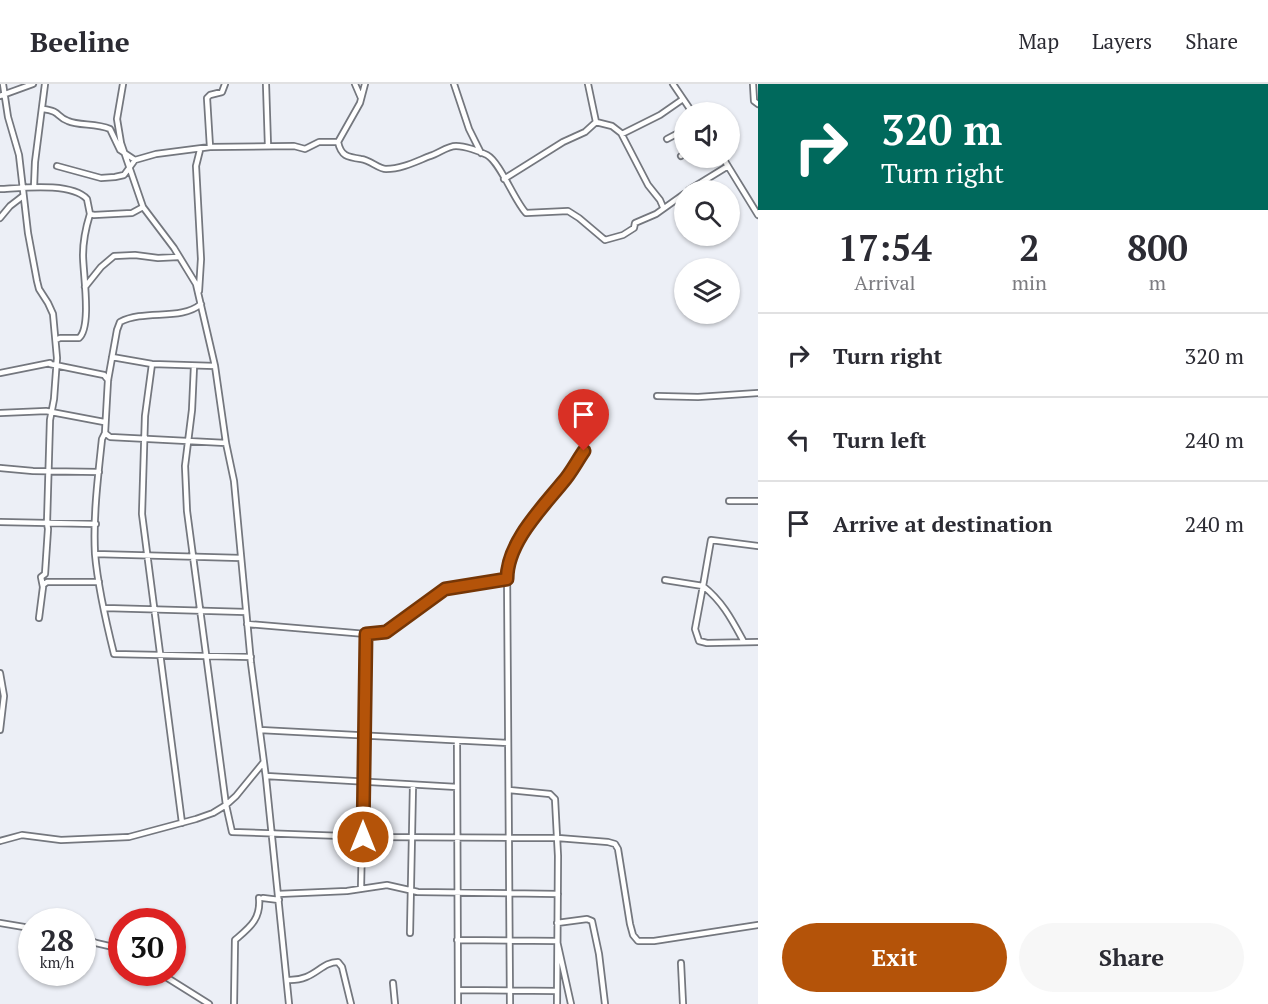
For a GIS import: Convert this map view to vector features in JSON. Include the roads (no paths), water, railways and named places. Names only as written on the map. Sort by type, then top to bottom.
[{"type":"street","points":[[3,84],[2,96],[19,154],[23,196],[37,281],[53,314],[56,340],[57,366],[50,427],[48,529],[45,574],[41,579],[39,618]]},
{"type":"street","points":[[2,96],[33,84]]},
{"type":"street","points":[[34,187],[34,162],[45,84]]},
{"type":"street","points":[[123,84],[117,119],[124,153],[143,207],[196,284],[215,366],[234,481],[247,624],[266,776],[289,1004]]},
{"type":"street","points":[[210,147],[207,98],[222,92],[225,84]]},
{"type":"street","points":[[266,84],[268,146]]},
{"type":"street","points":[[355,84],[361,98]]},
{"type":"street","points":[[365,84],[361,98],[338,142],[344,155],[368,161],[383,169],[415,163],[454,146],[481,153],[491,158],[526,213],[568,211],[605,240],[629,232],[634,228],[635,223],[654,215],[674,200]]},
{"type":"street","points":[[456,84],[469,129],[481,153]]},
{"type":"street","points":[[588,84],[596,122]]},
{"type":"street","points":[[673,84],[684,102]]},
{"type":"street","points":[[753,84],[754,101],[758,104]]},
{"type":"street","points":[[622,134],[660,115],[682,99]]},
{"type":"street","points":[[43,109],[57,112],[68,122],[99,125],[110,129],[118,147],[135,160]]},
{"type":"street","points":[[596,122],[612,126],[622,134],[648,185],[663,207]]},
{"type":"street","points":[[504,179],[563,142],[585,132],[596,122]]},
{"type":"street","points":[[667,140],[674,136]]},
{"type":"street","points":[[57,166],[101,178],[124,175],[135,160],[156,154],[210,147],[294,146],[305,149],[318,141],[338,142]]},
{"type":"street","points":[[199,294],[201,260],[196,166],[200,150]]},
{"type":"street","points":[[705,180],[725,168]]},
{"type":"street","points":[[729,168],[758,215]]},
{"type":"street","points":[[0,189],[53,187],[85,196],[90,214],[85,231],[83,254],[85,287],[83,334],[79,338],[56,340]]},
{"type":"street","points":[[0,218],[23,196]]},
{"type":"street","points":[[90,214],[132,213],[143,207]]},
{"type":"street","points":[[85,287],[101,267],[114,256],[178,257]]},
{"type":"street","points":[[201,303],[187,311],[124,320],[118,325],[108,380],[105,433],[102,439],[95,554],[115,655],[251,657]]},
{"type":"street","points":[[112,357],[152,364],[215,366]]},
{"type":"street","points":[[50,364],[57,358]]},
{"type":"street","points":[[0,373],[50,364],[104,375],[108,380]]},
{"type":"street","points":[[152,364],[145,416],[141,505],[182,823]]},
{"type":"street","points":[[194,366],[192,410],[185,466],[187,511],[226,805],[232,832],[363,837],[558,838],[608,842],[617,847],[632,931],[638,941],[654,941],[758,925]]},
{"type":"street","points":[[657,396],[691,398],[758,393]]},
{"type":"street","points":[[0,412],[52,412],[104,422]]},
{"type":"street","points":[[105,433],[110,437],[226,443]]},
{"type":"street","points":[[510,1004],[507,568],[511,554],[542,506],[564,481],[584,451]]},
{"type":"street","points":[[0,468],[99,472]]},
{"type":"street","points":[[729,501],[758,501]]},
{"type":"street","points":[[0,522],[96,524]]},
{"type":"street","points":[[758,546],[711,540],[695,629],[697,638],[703,642],[758,642]]},
{"type":"street","points":[[95,554],[241,558]]},
{"type":"street","points":[[247,624],[366,634],[386,632],[445,589],[507,579]]},
{"type":"street","points":[[665,580],[703,586],[728,610],[744,642]]},
{"type":"street","points":[[42,586],[47,582],[99,582]]},
{"type":"street","points":[[105,608],[246,612]]},
{"type":"street","points":[[361,889],[366,634]]},
{"type":"street","points":[[0,673],[4,696],[0,730]]},
{"type":"street","points":[[260,730],[508,743]]},
{"type":"street","points":[[457,742],[458,1004]]},
{"type":"street","points":[[0,840],[22,835],[61,840],[129,837],[182,823],[213,813],[226,805],[263,763]]},
{"type":"street","points":[[266,776],[457,787]]},
{"type":"street","points":[[410,933],[412,785]]},
{"type":"street","points":[[509,790],[553,796],[558,838],[557,1004]]},
{"type":"street","points":[[234,1004],[235,940],[256,919],[261,898],[387,885],[418,892],[558,894]]},
{"type":"street","points":[[557,923],[592,921],[599,954],[605,1004]]},
{"type":"street","points":[[0,923],[18,926]]},
{"type":"street","points":[[457,940],[557,941]]},
{"type":"street","points":[[557,941],[571,1004]]},
{"type":"street","points":[[288,980],[308,977],[331,963],[338,962],[342,967],[351,1004]]},
{"type":"street","points":[[681,963],[683,1004]]},
{"type":"street","points":[[393,984],[395,1004]]},
{"type":"street","points":[[179,986],[205,1003]]},
{"type":"street","points":[[458,990],[557,991]]}]
